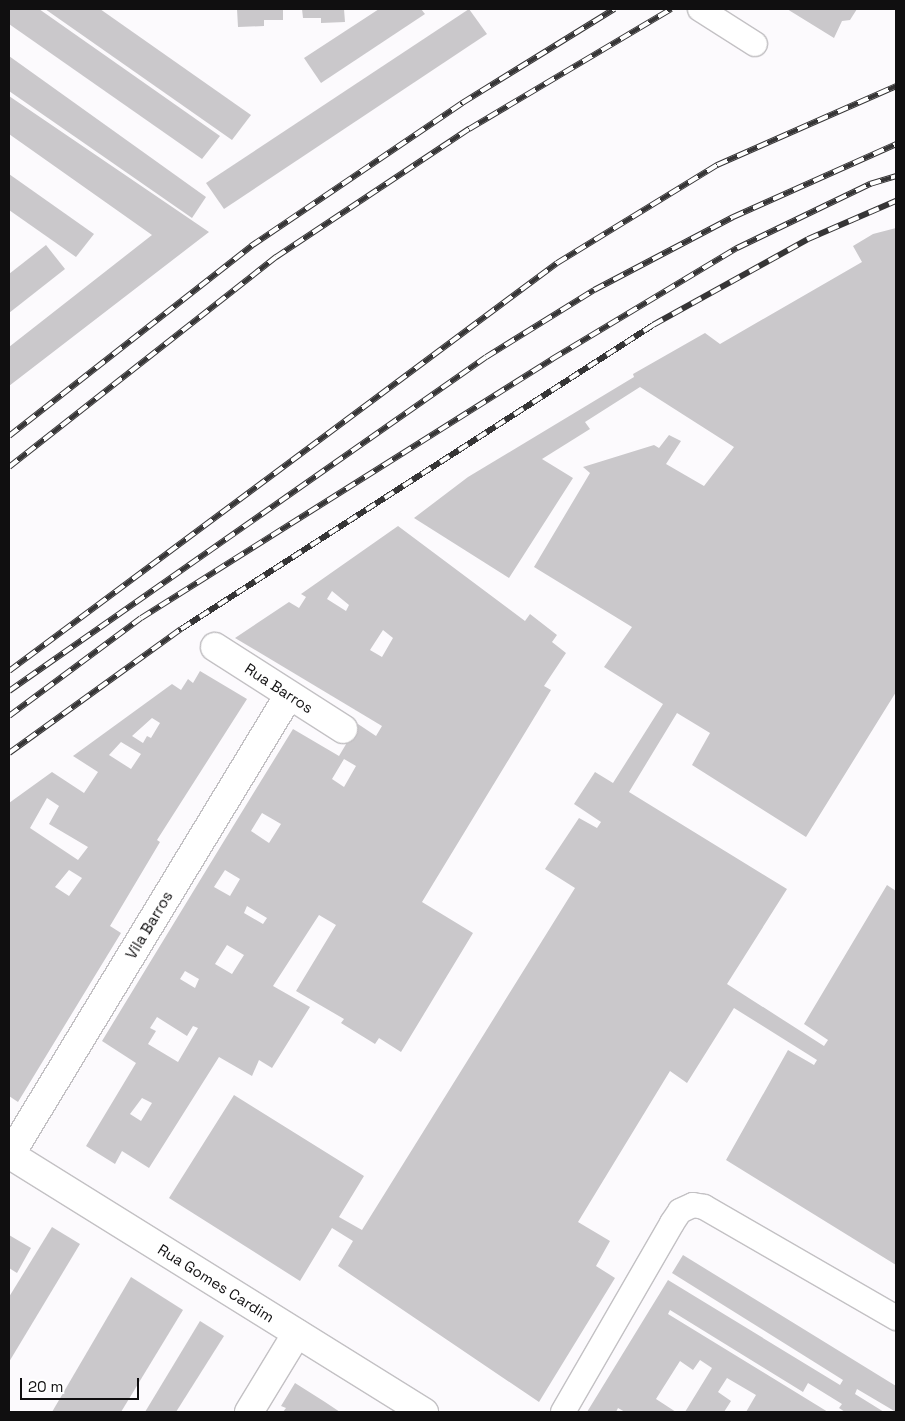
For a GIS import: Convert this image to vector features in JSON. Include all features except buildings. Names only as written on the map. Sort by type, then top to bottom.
[{"type":"street","name":"Rua Barros","points":[[215,647],[343,729]]},
{"type":"street","name":"Vila Barros","points":[[9,1154],[289,695]]},
{"type":"street","name":"Rua Gomes Cardim","points":[[9,1154],[424,1412]]},
{"type":"street","points":[[249,1412],[297,1333]]},
{"type":"lane","points":[[700,9],[755,44]]},
{"type":"lane","points":[[563,1412],[672,1223],[680,1211],[693,1205],[704,1206],[896,1318]]},
{"type":"railway","points":[[9,436],[251,246],[462,103],[614,9]]},
{"type":"railway","points":[[9,467],[276,257],[469,129],[671,9]]},
{"type":"railway","points":[[9,671],[557,263],[717,165],[896,86]]},
{"type":"railway","points":[[9,691],[486,357],[594,290],[733,217],[896,144]]},
{"type":"railway","points":[[9,716],[141,618],[552,359],[737,248],[870,184],[896,176]]},
{"type":"railway","points":[[9,753],[181,629],[653,325],[808,239],[896,201]]}]
